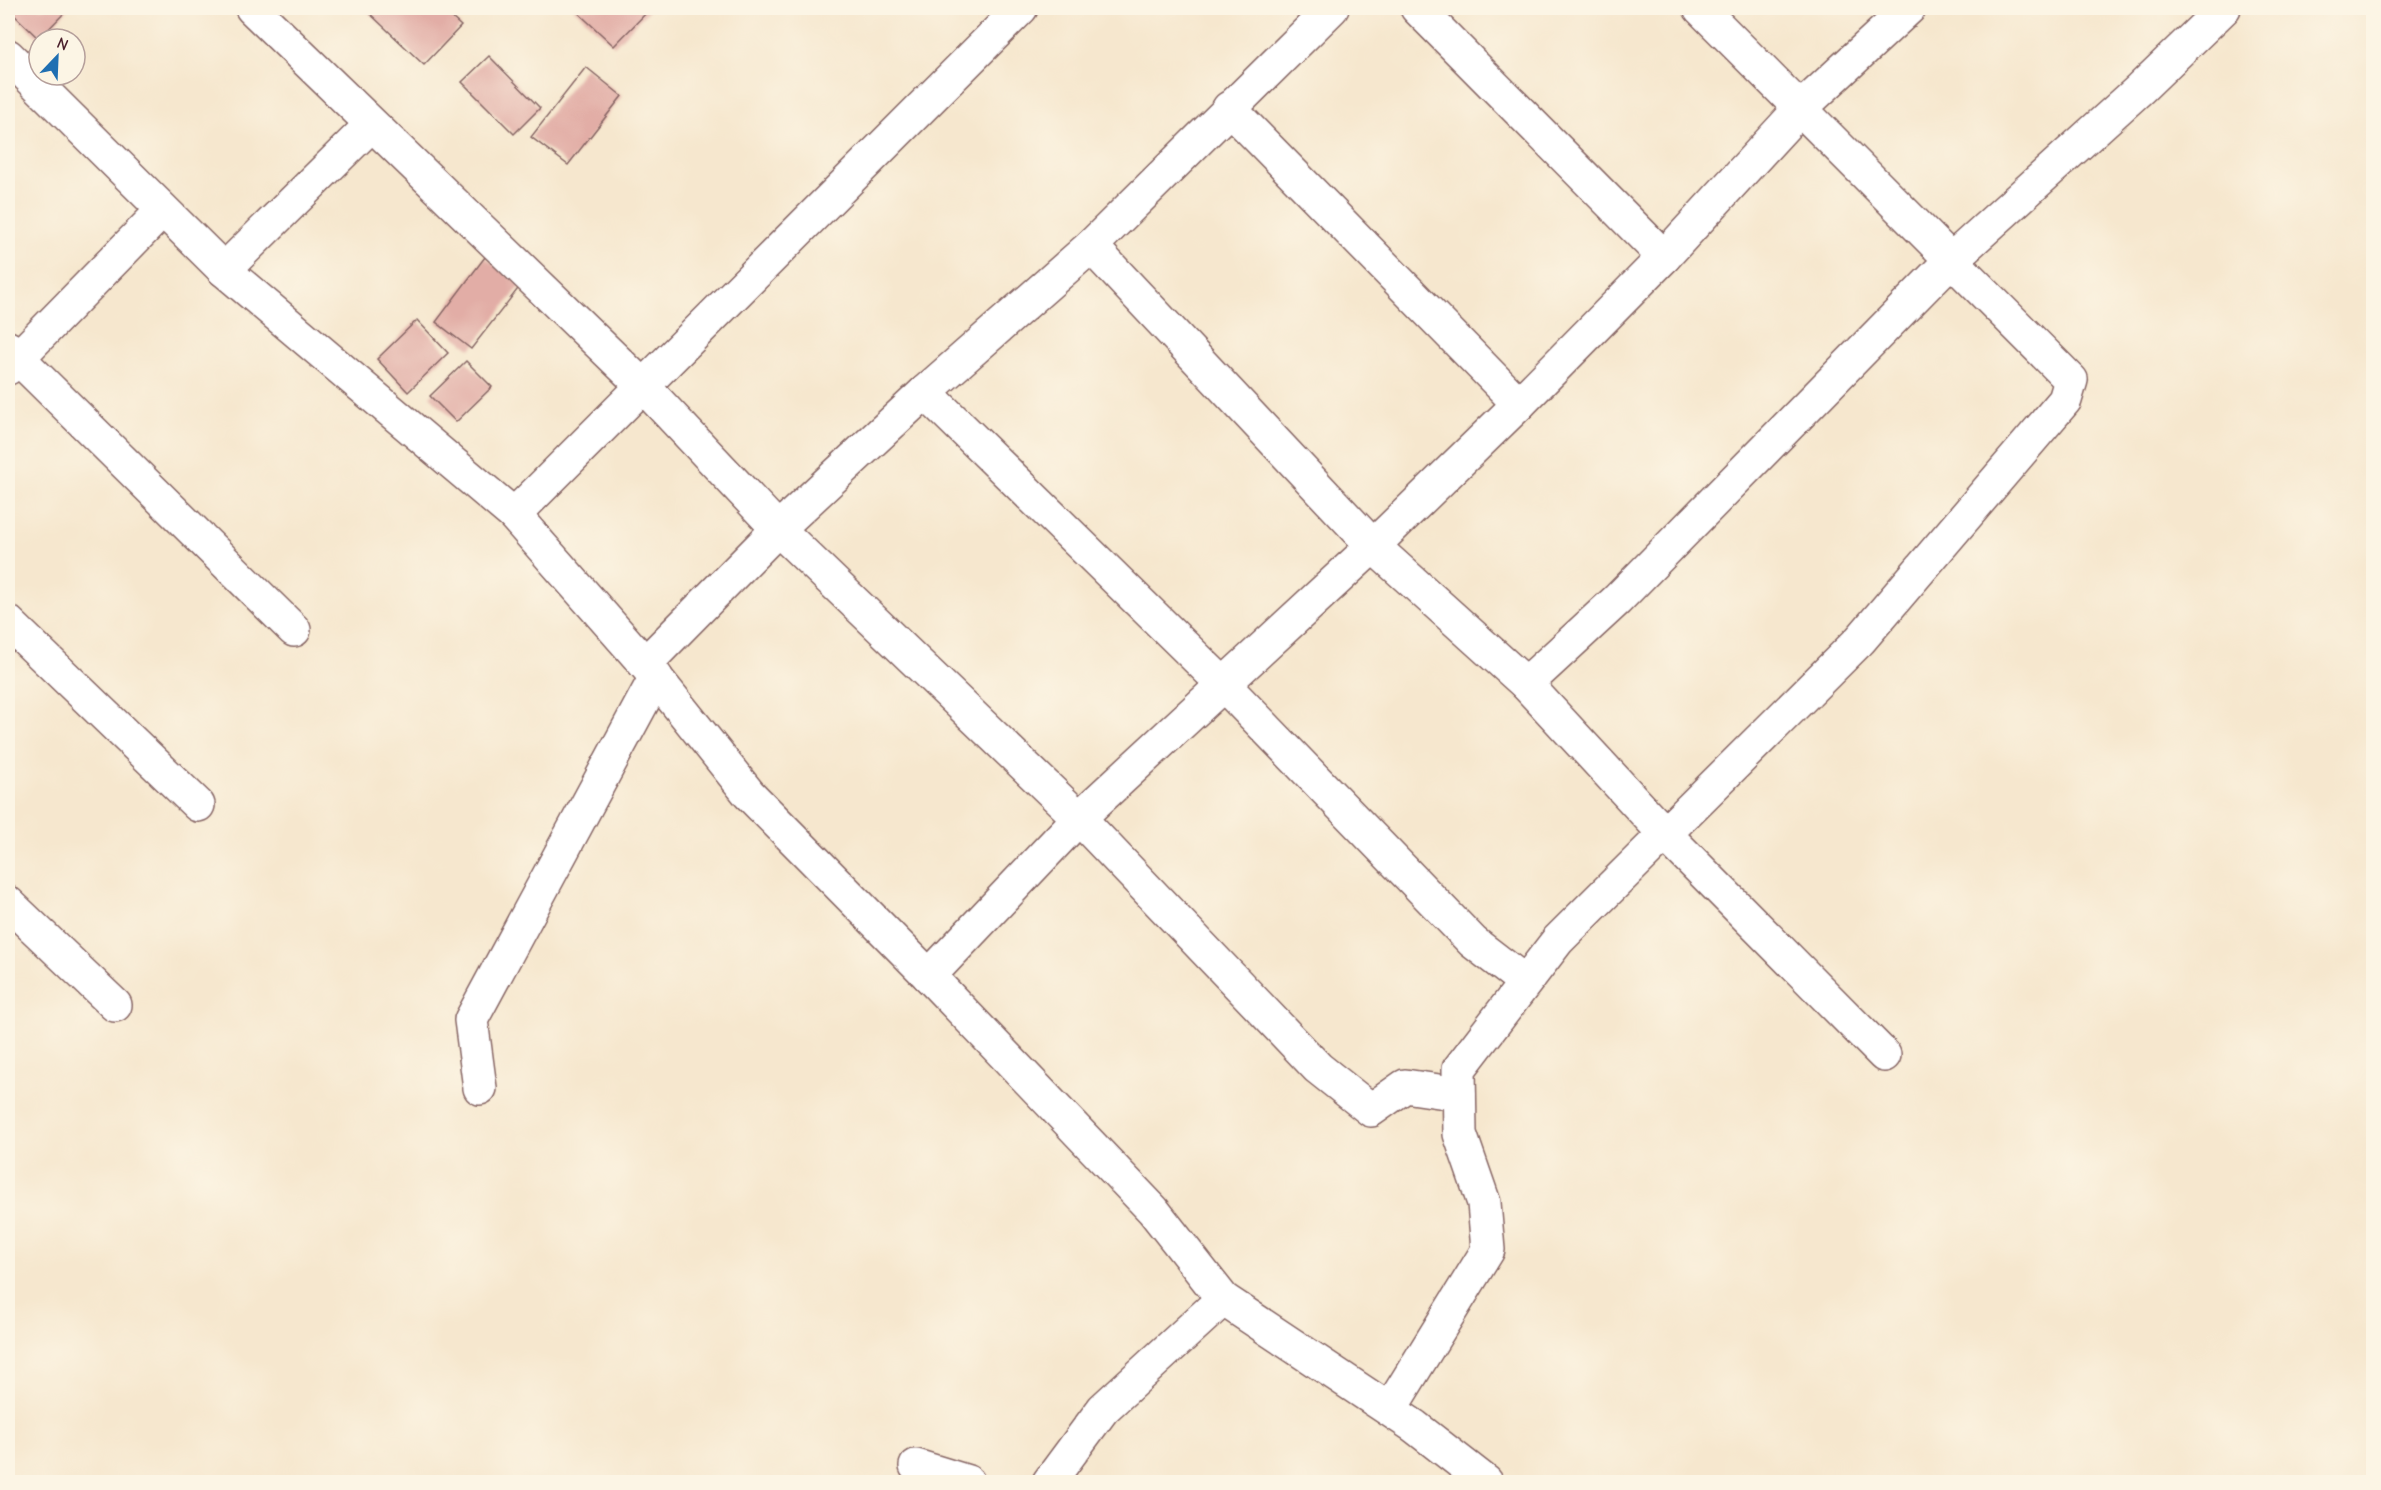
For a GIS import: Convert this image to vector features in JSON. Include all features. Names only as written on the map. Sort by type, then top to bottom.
[{"type":"street","points":[[252,8],[644,387],[778,529],[1079,818],[1318,1068],[1371,1110],[1405,1086],[1459,1094]]},
{"type":"street","points":[[514,515],[1021,8]]},
{"type":"street","points":[[480,1088],[471,1020],[650,670],[778,529],[925,392],[1091,246],[1332,8]]},
{"type":"street","points":[[1417,8],[1664,257]]},
{"type":"street","points":[[1390,1410],[1488,1250],[1484,1203],[1460,1134],[1459,1069],[1558,940],[1860,640],[2066,400],[2071,381],[1700,8]]},
{"type":"street","points":[[929,976],[1079,818],[1373,546],[1519,404],[1664,257],[1801,108],[1909,8]]},
{"type":"street","points":[[1526,684],[1617,600],[1952,260],[2140,89],[2224,8]]},
{"type":"street","points":[[8,56],[224,270],[514,515],[650,670],[749,794],[929,976],[1153,1210],[1223,1299],[1414,1426],[1486,1482]]},
{"type":"street","points":[[1229,108],[1519,404]]},
{"type":"street","points":[[224,270],[371,125]]},
{"type":"street","points":[[163,210],[11,358],[294,630]]},
{"type":"street","points":[[1091,246],[1373,546],[1526,684],[1664,833],[1884,1056]]},
{"type":"street","points":[[925,392],[1223,684],[1473,942],[1525,982]]},
{"type":"street","points":[[8,622],[198,805]]},
{"type":"street","points":[[8,903],[115,1005]]},
{"type":"street","points":[[1049,1482],[1103,1409],[1223,1299]]},
{"type":"street","points":[[916,1466],[968,1482]]},
{"type":"building","points":[[69,8],[51,27],[27,27],[8,9]]},
{"type":"building","points":[[364,8],[441,8],[461,26],[424,65]]},
{"type":"building","points":[[573,8],[651,8],[614,46]]},
{"type":"building","points":[[489,56],[540,108],[514,134],[462,82]]},
{"type":"building","points":[[586,67],[622,96],[568,165],[531,137]]},
{"type":"building","points":[[485,257],[521,285],[471,349],[436,322]]},
{"type":"building","points":[[417,320],[448,353],[408,392],[377,359]]},
{"type":"building","points":[[466,361],[492,387],[456,422],[430,396]]}]
